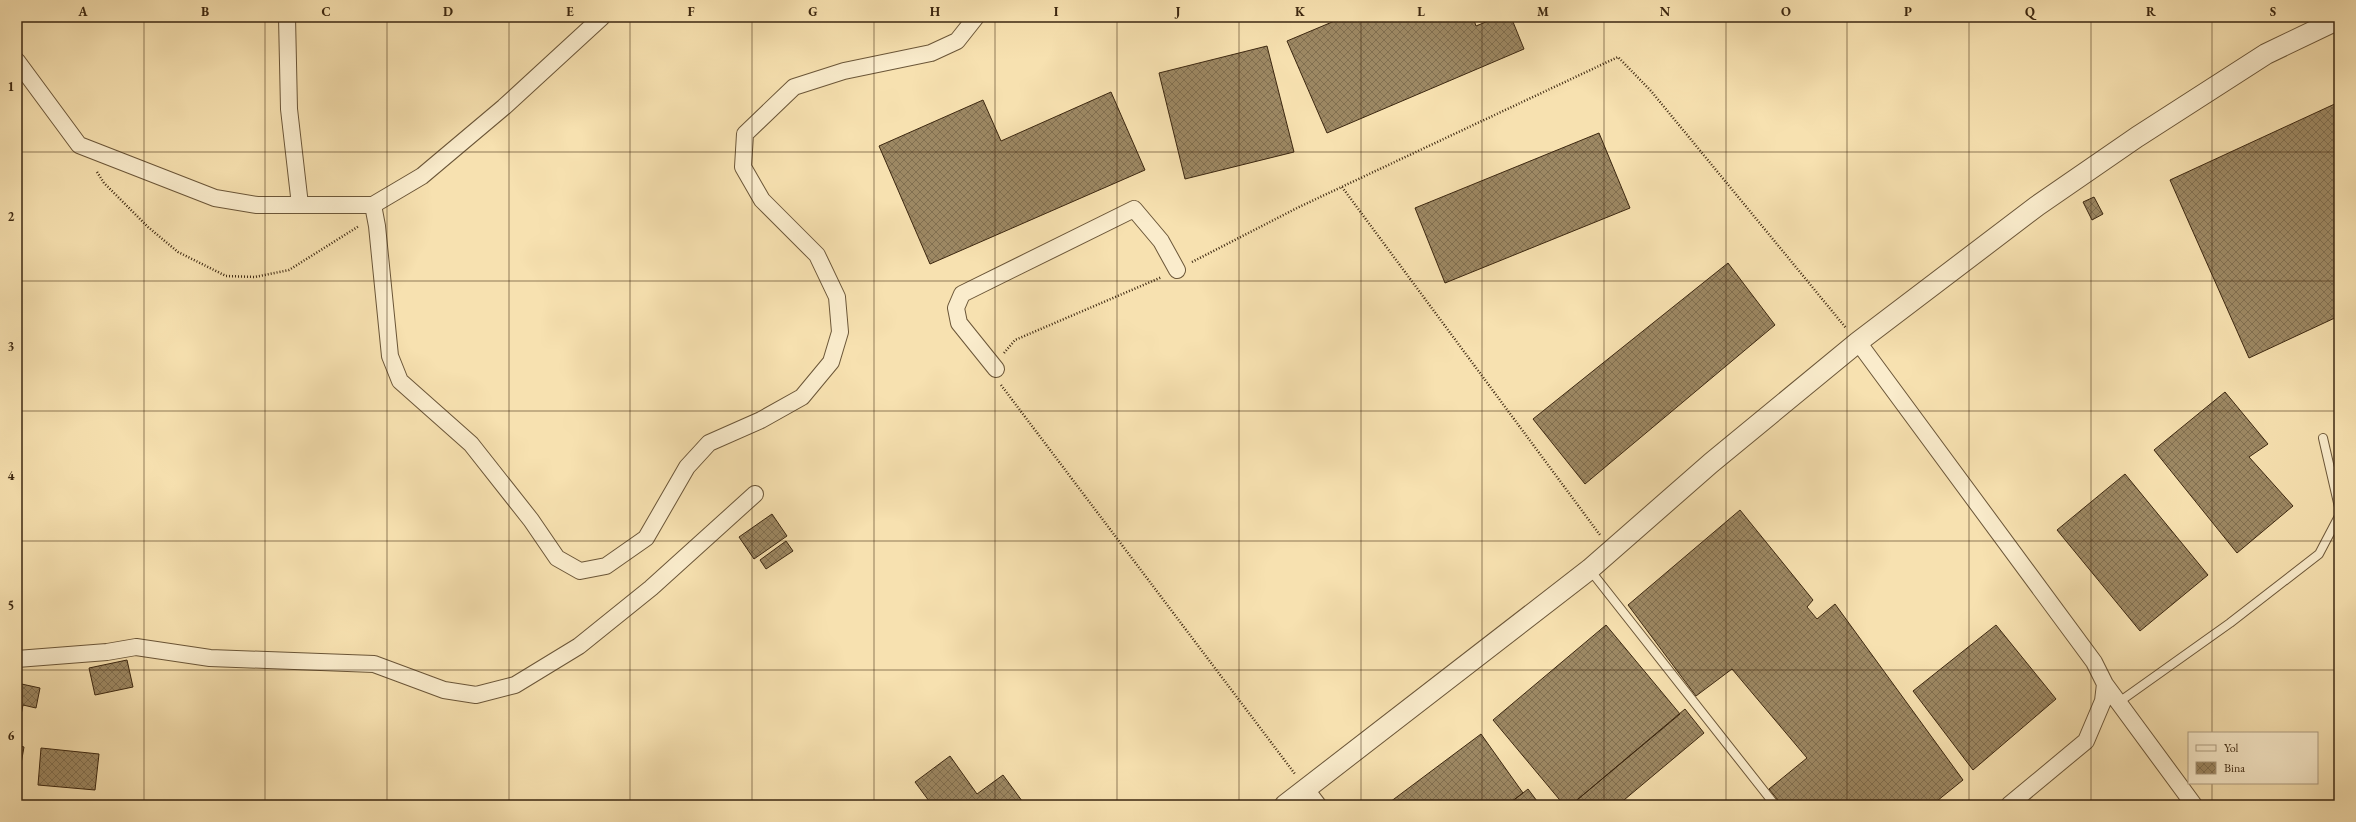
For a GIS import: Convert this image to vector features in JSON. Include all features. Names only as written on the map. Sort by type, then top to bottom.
[{"type":"street","points":[[287,17],[289,109],[300,205]]},
{"type":"street","points":[[17,61],[79,145],[215,198],[256,205],[373,205],[422,176],[504,107],[602,17]]},
{"type":"street","points":[[373,205],[377,226],[390,356],[400,381],[472,444],[531,520],[557,558],[580,571],[606,566],[646,538],[687,467],[709,443],[761,420],[802,397],[831,362],[840,332],[837,297],[817,255],[762,200],[743,167],[745,134],[794,87],[844,71],[931,54],[957,41],[976,17]]},
{"type":"street","points":[[1285,805],[1305,788],[1590,569],[1711,463],[1858,342],[2037,206],[2137,137],[2266,54],[2339,19]]},
{"type":"street","points":[[996,369],[959,323],[956,308],[962,294],[1134,209],[1161,241],[1177,270]]},
{"type":"street","points":[[1858,342],[2094,662],[2105,684],[2194,805]]},
{"type":"street","points":[[17,659],[107,652],[136,646],[210,658],[374,664],[444,690],[476,695],[515,685],[579,646],[651,588],[756,494]]},
{"type":"street","points":[[2009,805],[2086,741],[2103,701],[2105,684]]},
{"type":"street","points":[[1305,788],[1318,805]]},
{"type":"lane","points":[[2323,438],[2339,508]]},
{"type":"lane","points":[[2119,702],[2230,623],[2319,554],[2339,516]]},
{"type":"lane","points":[[1590,569],[1775,805]]},
{"type":"path","points":[[1305,788],[1001,384],[996,369],[1002,355],[1015,340],[1177,270],[1342,187],[1618,57],[1651,91],[1858,342]]},
{"type":"path","points":[[96,170],[104,183],[148,227],[178,252],[226,276],[255,277],[289,270],[364,223],[373,205]]},
{"type":"path","points":[[1342,187],[1611,550]]},
{"type":"building","points":[[1344,17],[1473,17],[1476,26],[1498,17],[1511,17],[1524,49],[1327,133],[1287,41]]},
{"type":"building","points":[[1267,46],[1294,152],[1185,179],[1159,73]]},
{"type":"building","points":[[1111,92],[1145,170],[930,264],[879,146],[983,100],[1001,141]]},
{"type":"building","points":[[2339,102],[2339,316],[2249,358],[2170,180]]},
{"type":"building","points":[[1599,133],[1630,208],[1445,283],[1415,208]]},
{"type":"building","points":[[2094,197],[2103,214],[2092,220],[2083,202]]},
{"type":"building","points":[[1728,263],[1775,325],[1585,484],[1533,419]]},
{"type":"building","points":[[2225,392],[2268,444],[2249,457],[2293,506],[2237,553],[2154,450]]},
{"type":"building","points":[[2125,474],[2208,575],[2140,631],[2057,530]]},
{"type":"building","points":[[1740,510],[1813,600],[1807,607],[1817,619],[1835,604],[1963,780],[1932,805],[1782,805],[1769,789],[1807,758],[1732,669],[1696,696],[1628,605]]},
{"type":"building","points":[[772,514],[787,536],[754,559],[739,537]]},
{"type":"building","points":[[786,541],[793,551],[766,569],[760,560]]},
{"type":"building","points":[[1606,625],[1680,714],[1571,805],[1564,805],[1493,720]]},
{"type":"building","points":[[1996,625],[2056,699],[1973,770],[1913,691]]},
{"type":"building","points":[[127,660],[133,687],[95,695],[89,668]]},
{"type":"building","points":[[17,683],[40,688],[36,708],[23,705],[18,730]]},
{"type":"building","points":[[1685,709],[1704,733],[1618,805],[1571,805]]},
{"type":"building","points":[[1481,734],[1523,793],[1507,805],[1386,805]]},
{"type":"building","points":[[17,745],[24,747],[21,764],[17,763]]},
{"type":"building","points":[[41,748],[99,754],[95,790],[38,785]]},
{"type":"building","points":[[950,756],[977,794],[1003,775],[1025,805],[932,805],[915,782]]},
{"type":"building","points":[[1528,789],[1540,805],[1507,805],[1523,793]]}]
